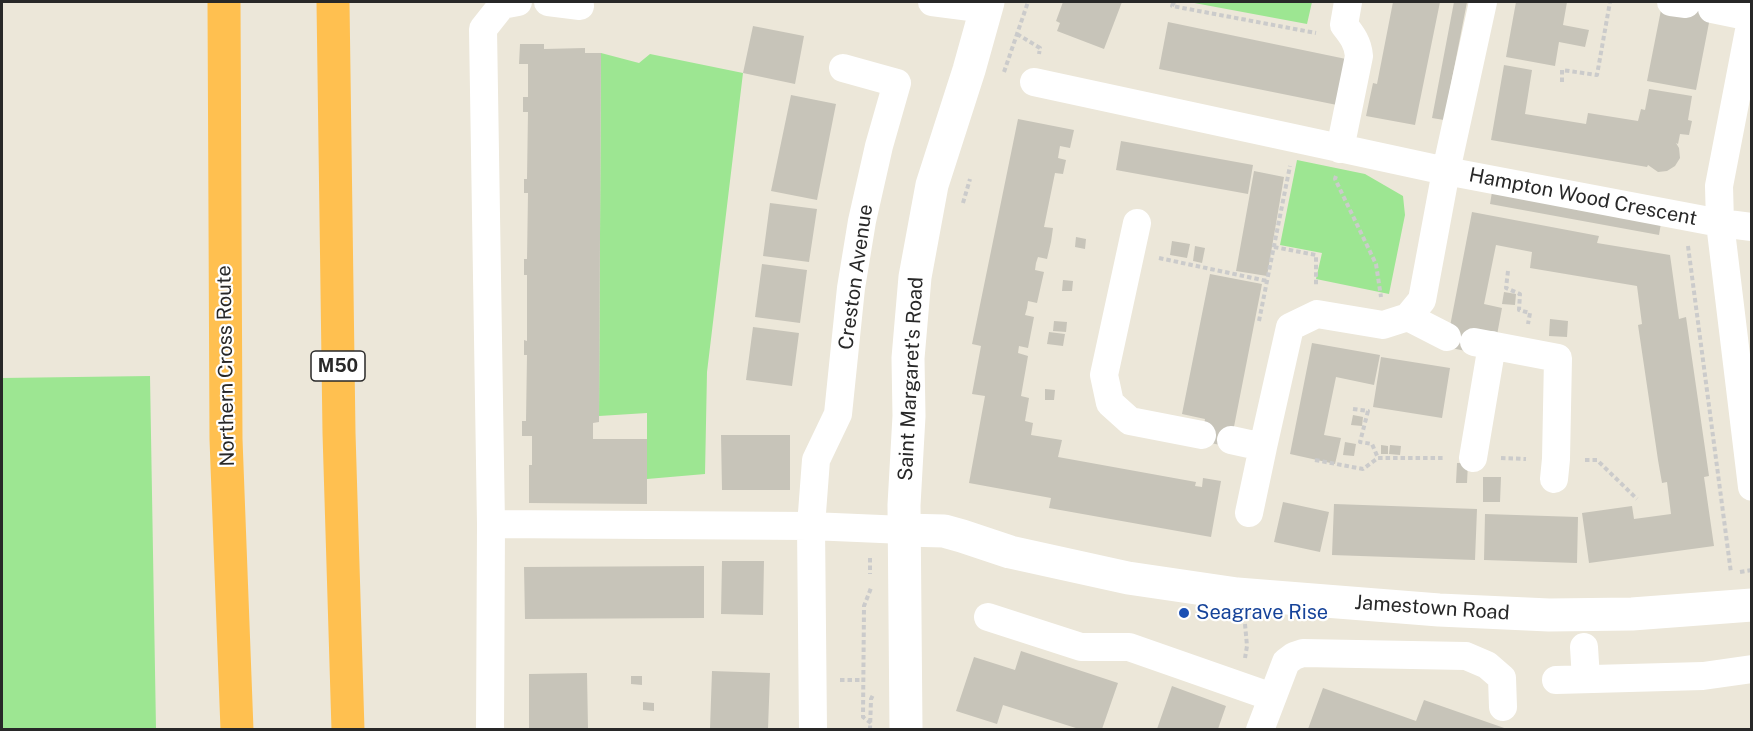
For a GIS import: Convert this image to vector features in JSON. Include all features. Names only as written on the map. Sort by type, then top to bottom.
[{"type":"highway","name":"Northern Cross Route","points":[[224,2],[226,439],[237,729]]},
{"type":"highway","name":"M50","points":[[333,2],[339,433],[348,729]]},
{"type":"street","points":[[490,729],[491,524],[483,28],[502,5],[518,2]]},
{"type":"street","points":[[548,2],[580,6]]},
{"type":"street","points":[[932,2],[987,5]]},
{"type":"street","points":[[1396,321],[1422,300],[1446,171],[1483,2]]},
{"type":"street","name":"Saint Margaret's Road","points":[[906,729],[904,505],[909,416],[909,358],[915,277],[932,185],[987,5]]},
{"type":"street","points":[[1690,5],[1751,16],[1719,186],[1720,223],[1752,487]]},
{"type":"street","points":[[1340,149],[1359,56],[1346,13]]},
{"type":"street","name":"Creston Avenue","points":[[811,526],[816,460],[838,414],[851,288],[862,221],[879,146],[897,83],[843,68]]},
{"type":"street","name":"Hampton Wood Crescent","points":[[1034,81],[1446,171],[1720,223],[1752,227]]},
{"type":"street","points":[[1137,223],[1104,375],[1110,403],[1130,421],[1202,435]]},
{"type":"street","points":[[1249,513],[1290,327],[1317,314],[1396,321],[1471,342],[1558,358],[1557,459],[1554,479]]},
{"type":"street","points":[[1471,342],[1473,458]]},
{"type":"street","points":[[1231,440],[1263,447]]},
{"type":"street","points":[[491,524],[811,526],[904,530]]},
{"type":"street","points":[[811,526],[813,729]]},
{"type":"street","name":"Jamestown Road","points":[[904,530],[944,531],[1010,552],[1128,578],[1237,594],[1439,610],[1549,615],[1632,614],[1752,605]]},
{"type":"street","points":[[988,617],[1081,646],[1129,648],[1272,697]]},
{"type":"street","points":[[1584,647],[1586,679]]},
{"type":"street","points":[[1260,729],[1286,662],[1303,652],[1466,656],[1486,665],[1502,678],[1503,707]]},
{"type":"street","points":[[1556,680],[1703,676],[1752,669]]},
{"type":"path","points":[[1002,77],[1028,2]]},
{"type":"path","points":[[1174,2],[1172,6],[1329,36],[1346,13]]},
{"type":"path","points":[[1562,82],[1562,70],[1597,75],[1610,2]]},
{"type":"path","points":[[1258,325],[1295,139]]},
{"type":"path","points":[[1340,149],[1335,178],[1376,264],[1381,297],[1396,321]]},
{"type":"path","points":[[962,208],[971,175]]},
{"type":"path","points":[[1274,248],[1316,255],[1317,314]]},
{"type":"path","points":[[1131,252],[1267,281]]},
{"type":"path","points":[[1508,271],[1506,288],[1520,294],[1519,310],[1530,313],[1523,351]]},
{"type":"path","points":[[1353,409],[1368,411],[1360,442],[1372,444],[1378,458]]},
{"type":"path","points":[[869,528],[871,590],[864,606],[863,717],[871,723]]},
{"type":"path","points":[[1720,574],[1752,570]]},
{"type":"path","points":[[1237,594],[1247,639],[1239,686]]},
{"type":"path","points":[[870,729],[871,699]]},
{"type":"green space","points":[[1189,2],[1312,2],[1307,24]]},
{"type":"green space","points":[[601,53],[639,63],[650,54],[743,73],[707,372],[705,474],[647,479],[647,413],[599,416]]},
{"type":"green space","points":[[1297,160],[1365,174],[1403,196],[1405,215],[1389,294],[1316,279],[1322,253],[1280,245]]},
{"type":"green space","points":[[150,376],[156,729],[2,729],[2,378]]},
{"type":"building","points":[[1063,2],[1122,2],[1104,49],[1057,31],[1060,23],[1056,21]]},
{"type":"building","points":[[1393,2],[1440,2],[1415,125],[1366,116],[1373,83],[1377,84]]},
{"type":"building","points":[[1454,2],[1467,2],[1444,120],[1432,118]]},
{"type":"building","points":[[1516,2],[1567,2],[1563,25],[1589,30],[1585,47],[1559,42],[1555,66],[1506,57]]},
{"type":"building","points":[[1687,2],[1713,2],[1696,90],[1647,81],[1661,10]]},
{"type":"building","points":[[1168,22],[1346,59],[1337,105],[1159,69]]},
{"type":"building","points":[[753,26],[804,36],[795,84],[743,73]]},
{"type":"building","points":[[520,44],[544,44],[544,49],[585,48],[585,53],[601,53],[599,422],[593,423],[593,439],[647,439],[647,504],[529,503],[532,436],[522,436],[522,421],[526,421],[527,355],[524,355],[524,340],[527,341],[527,275],[524,275],[524,259],[527,259],[528,193],[524,193],[524,179],[527,179],[528,112],[523,112],[523,97],[528,97],[528,64],[519,64]]},
{"type":"building","points":[[1504,65],[1532,70],[1525,114],[1586,124],[1588,113],[1638,121],[1641,109],[1645,110],[1649,89],[1692,96],[1688,120],[1692,121],[1689,135],[1680,134],[1678,144],[1676,143],[1680,158],[1675,166],[1667,171],[1658,172],[1648,165],[1647,167],[1491,140]]},
{"type":"building","points":[[791,95],[836,104],[817,200],[771,191]]},
{"type":"building","points":[[1018,119],[1074,130],[1070,148],[1060,146],[1058,158],[1066,160],[1063,174],[1055,173],[1044,227],[1053,228],[1051,242],[1047,259],[1038,257],[1036,263],[1035,270],[1044,272],[1037,303],[1028,301],[1025,315],[1034,317],[1028,348],[1019,346],[1018,353],[1028,356],[1021,396],[1029,398],[1025,421],[1033,423],[1031,435],[1062,440],[1058,457],[1196,482],[1195,486],[1202,487],[1203,478],[1221,481],[1211,537],[1049,508],[1051,498],[969,483],[985,396],[972,394],[981,346],[972,344]]},
{"type":"building","points":[[1121,141],[1253,165],[1248,194],[1116,170]]},
{"type":"building","points":[[1254,171],[1284,177],[1267,276],[1236,271]]},
{"type":"building","points":[[1492,192],[1661,223],[1659,235],[1490,204]]},
{"type":"building","points":[[770,203],[817,209],[809,262],[763,256]]},
{"type":"building","points":[[1472,212],[1599,236],[1597,243],[1670,255],[1679,319],[1686,317],[1709,476],[1704,477],[1714,546],[1589,563],[1582,513],[1632,506],[1634,519],[1671,514],[1667,482],[1662,483],[1658,460],[1638,325],[1642,324],[1637,286],[1530,268],[1532,252],[1496,245],[1484,304],[1502,308],[1497,335],[1471,352],[1446,347]]},
{"type":"building","points":[[1076,237],[1086,239],[1085,249],[1075,247]]},
{"type":"building","points":[[1172,241],[1190,244],[1187,258],[1170,255]]},
{"type":"building","points":[[1195,246],[1205,248],[1202,263],[1193,261]]},
{"type":"building","points":[[762,264],[807,270],[800,323],[755,317]]},
{"type":"building","points":[[1210,274],[1262,284],[1230,447],[1201,441],[1205,419],[1182,414]]},
{"type":"building","points":[[1063,280],[1073,281],[1072,291],[1062,291]]},
{"type":"building","points":[[1504,292],[1516,294],[1515,305],[1502,304]]},
{"type":"building","points":[[1550,319],[1568,321],[1567,337],[1549,336]]},
{"type":"building","points":[[1054,321],[1067,322],[1066,332],[1053,331]]},
{"type":"building","points":[[753,327],[799,333],[792,386],[746,380]]},
{"type":"building","points":[[1049,332],[1065,334],[1063,346],[1047,344]]},
{"type":"building","points":[[1312,343],[1380,355],[1374,385],[1336,377],[1324,435],[1341,438],[1335,464],[1290,454]]},
{"type":"building","points":[[1381,357],[1450,368],[1442,418],[1373,407]]},
{"type":"building","points":[[1045,389],[1055,390],[1054,400],[1045,400]]},
{"type":"building","points":[[1353,415],[1363,417],[1362,426],[1351,425]]},
{"type":"building","points":[[721,435],[790,435],[790,490],[722,490]]},
{"type":"building","points":[[1345,442],[1356,444],[1354,456],[1343,455]]},
{"type":"building","points":[[1381,445],[1388,446],[1388,454],[1381,454]]},
{"type":"building","points":[[1390,445],[1401,446],[1400,455],[1389,454]]},
{"type":"building","points":[[1457,463],[1468,463],[1467,483],[1456,483]]},
{"type":"building","points":[[1483,477],[1501,477],[1500,502],[1483,502]]},
{"type":"building","points":[[1283,502],[1329,512],[1320,552],[1274,542]]},
{"type":"building","points":[[1334,504],[1477,509],[1475,560],[1332,555]]},
{"type":"building","points":[[1485,514],[1578,517],[1577,563],[1484,560]]},
{"type":"building","points":[[722,561],[764,561],[763,615],[721,614]]},
{"type":"building","points":[[704,566],[704,618],[525,619],[524,567]]},
{"type":"building","points":[[1021,651],[1118,683],[1102,729],[1079,729],[1003,705],[997,724],[956,711],[974,657],[1015,670]]},
{"type":"building","points":[[712,671],[770,673],[768,729],[710,729]]},
{"type":"building","points":[[587,673],[588,729],[529,729],[529,674]]},
{"type":"building","points":[[631,676],[642,676],[642,685],[631,684]]},
{"type":"building","points":[[1172,686],[1226,706],[1218,729],[1157,729]]},
{"type":"building","points":[[1323,688],[1416,721],[1424,700],[1507,729],[1308,729]]},
{"type":"building","points":[[643,702],[654,703],[654,711],[643,710]]},
{"type":"place","name":"Seagrave Rise","points":[[1184,613]]}]
